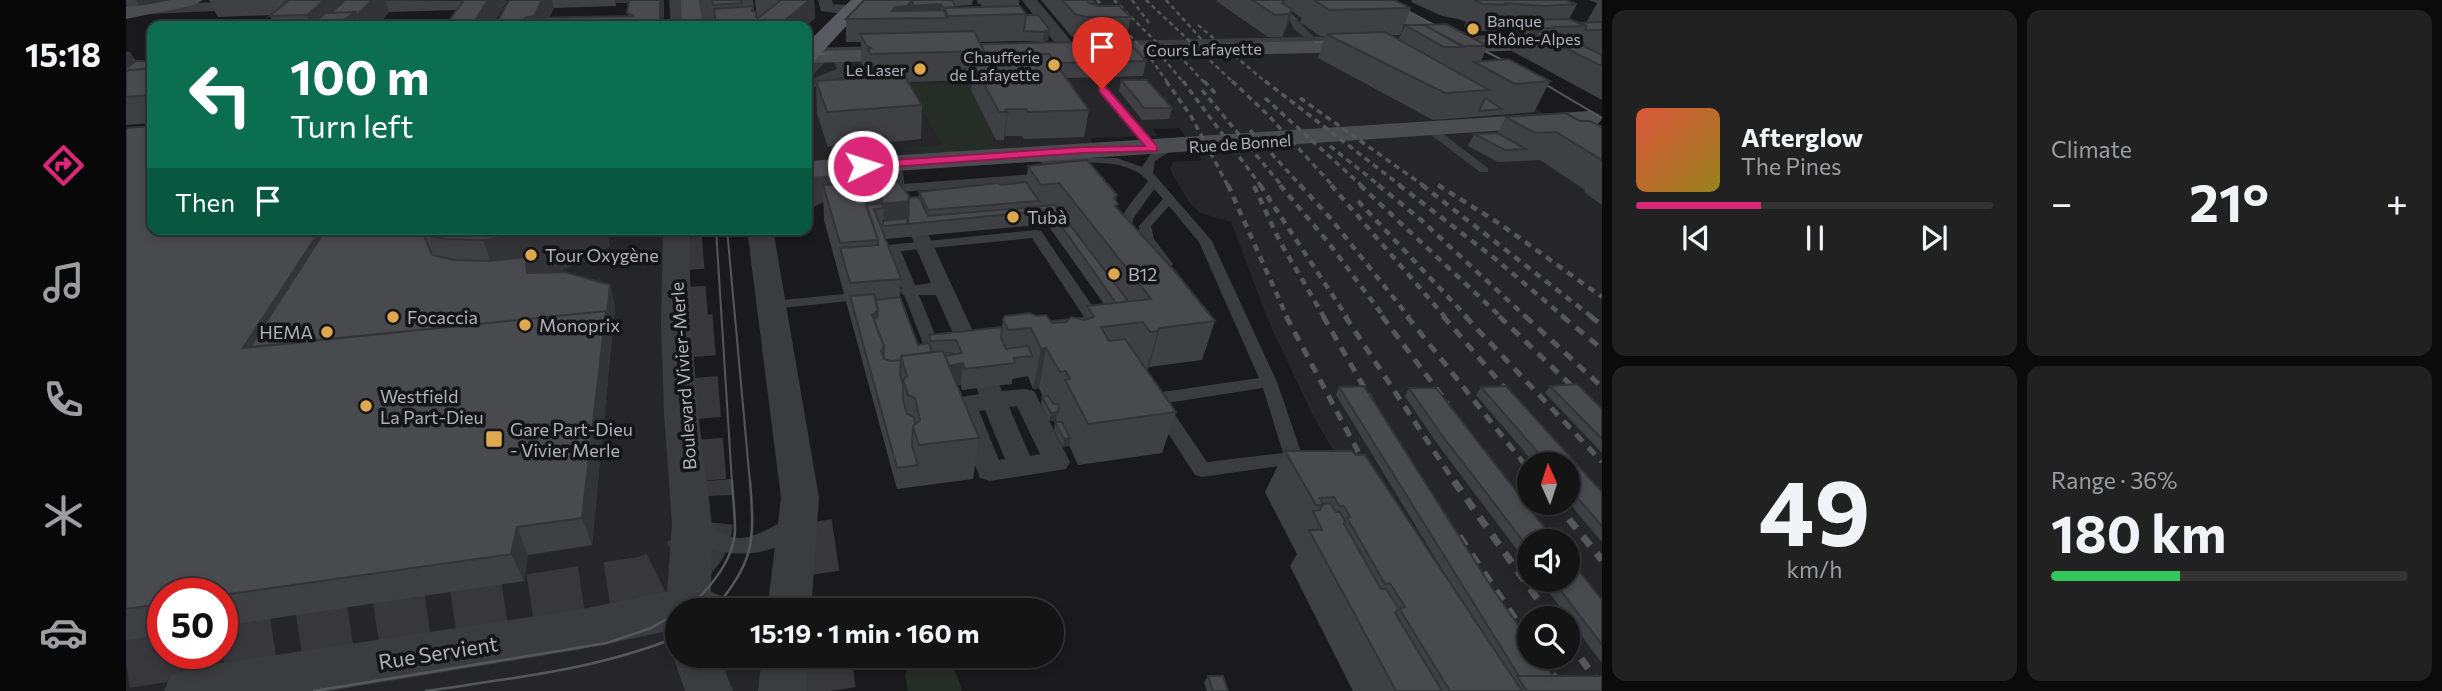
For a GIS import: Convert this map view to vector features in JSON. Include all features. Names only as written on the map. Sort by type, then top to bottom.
[{"type":"main road","points":[[690,0],[690,21]]},
{"type":"main road","points":[[1354,0],[1423,43],[1485,66]]},
{"type":"main road","points":[[1371,0],[1423,43]]},
{"type":"main road","points":[[126,11],[202,2]]},
{"type":"main road","points":[[812,52],[855,5]]},
{"type":"main road","name":"Cours Lafayette","points":[[1057,48],[1600,38]]},
{"type":"main road","points":[[812,55],[928,51]]},
{"type":"main road","points":[[1543,99],[1592,124]]},
{"type":"main road","name":"Rue de Bonnel","points":[[812,169],[1083,150],[1156,162],[1430,130],[1592,124]]},
{"type":"main road","points":[[884,165],[1051,169],[1138,153],[1156,162]]},
{"type":"street","points":[[677,0],[678,21]]},
{"type":"street","points":[[706,0],[709,21]]},
{"type":"street","points":[[825,0],[826,8],[855,5]]},
{"type":"street","points":[[1029,0],[1057,48]]},
{"type":"street","points":[[202,2],[268,5]]},
{"type":"street","points":[[1571,26],[1600,38]]},
{"type":"street","points":[[812,83],[845,66],[861,107]]},
{"type":"street","name":"Boulevard Vivier-Merle","points":[[676,235],[676,321],[681,413],[692,524],[694,598]]},
{"type":"street","points":[[761,235],[800,498],[790,598]]},
{"type":"street","points":[[922,240],[969,344]]},
{"type":"street","points":[[902,292],[943,288]]},
{"type":"street","points":[[991,394],[1022,467]]},
{"type":"street","points":[[991,394],[1025,397],[1057,462],[990,471],[964,404],[991,394]]},
{"type":"street","points":[[980,446],[1045,438]]},
{"type":"street","name":"Rue Servient","points":[[188,691],[665,615]]},
{"type":"street","points":[[700,668],[709,691]]},
{"type":"lane","points":[[1268,0],[1290,14],[1297,27],[1316,43]]},
{"type":"lane","points":[[1423,43],[1485,38],[1600,38]]},
{"type":"lane","points":[[1102,89],[1156,162],[1170,199],[1205,241],[1269,382],[1294,458],[1202,470],[1155,399],[1269,382]]},
{"type":"lane","points":[[1430,130],[1540,134]]},
{"type":"lane","points":[[1430,130],[1484,170]]},
{"type":"lane","points":[[1126,233],[1127,219],[1156,162]]},
{"type":"lane","points":[[884,165],[904,202]]},
{"type":"lane","points":[[1170,199],[1145,226],[1147,239],[1174,274]]},
{"type":"lane","points":[[1116,217],[1157,277]]},
{"type":"lane","points":[[1036,234],[1096,323],[969,344],[930,342],[902,292],[893,248],[922,240],[1036,234]]},
{"type":"lane","points":[[772,305],[844,298]]},
{"type":"lane","points":[[692,524],[708,539],[725,546],[743,545],[783,533],[793,525],[797,515]]},
{"type":"shaded area","points":[[1086,0],[1349,0],[1437,47],[1602,150],[1602,691],[1472,691],[1311,412],[1268,320],[1231,222],[1200,213],[1189,202],[1173,175],[1170,169],[1173,162],[1202,160],[1179,128],[1153,129],[1157,136],[1090,138],[1093,144],[812,161],[812,61],[1139,55]]},
{"type":"shaded area","points":[[973,83],[972,90],[996,138],[993,139],[998,149],[929,154],[905,149],[943,145],[916,100],[871,85]]},
{"type":"shaded area","points":[[126,135],[147,211],[147,235],[690,235],[687,573],[680,598],[665,598],[665,668],[787,668],[801,691],[126,691]]},
{"type":"shaded area","points":[[908,668],[952,668],[962,691],[908,691],[905,676]]},
{"type":"building","points":[[289,0],[324,0],[307,15],[270,16]]},
{"type":"building","points":[[345,0],[372,0],[357,15],[355,12],[331,13]]},
{"type":"building","points":[[464,0],[488,0],[475,21],[449,21]]},
{"type":"building","points":[[509,0],[542,0],[534,16],[524,18],[634,16],[627,13],[629,0],[660,0],[660,21],[498,21]]},
{"type":"building","points":[[712,0],[741,0],[742,3],[713,5]]},
{"type":"building","points":[[781,0],[810,0],[784,21],[716,21],[714,9],[753,6],[752,11],[756,12],[758,18]]},
{"type":"building","points":[[864,0],[912,0],[909,4],[913,4],[912,1],[915,0],[952,0],[956,7],[944,8],[947,18],[846,19]],"holes":[[[941,4],[944,10],[892,11],[895,7]]]},
{"type":"building","points":[[1062,0],[1087,0],[1100,6],[1119,6],[1131,17],[1086,17],[1075,14]]},
{"type":"building","points":[[1252,0],[1285,0],[1282,3],[1292,9],[1289,14],[1275,15]]},
{"type":"building","points":[[1314,0],[1394,0],[1411,8],[1329,10]]},
{"type":"building","points":[[1566,0],[1577,4],[1482,4],[1476,1]]},
{"type":"building","points":[[1020,6],[1026,14],[948,16],[944,8]]},
{"type":"building","points":[[355,12],[344,20],[362,20],[316,21],[325,13]]},
{"type":"building","points":[[1026,15],[1038,15],[1050,30],[1024,31]]},
{"type":"building","points":[[1569,19],[1587,26],[1534,28],[1524,23],[1527,20]]},
{"type":"building","points":[[1602,22],[1602,30],[1585,30],[1587,26],[1578,23]]},
{"type":"building","points":[[1446,24],[1488,46],[1463,46],[1424,25]]},
{"type":"building","points":[[1405,25],[1424,25],[1463,47],[1444,47]]},
{"type":"building","points":[[974,31],[984,51],[870,54],[868,49],[871,48],[860,34]]},
{"type":"building","points":[[1385,32],[1489,90],[1445,93],[1326,34]]},
{"type":"building","points":[[1532,32],[1555,32],[1602,55],[1602,66]]},
{"type":"building","points":[[1128,41],[1146,61],[1056,63],[1049,54],[998,55],[998,59],[987,59],[986,64],[983,64],[984,51],[981,44]]},
{"type":"building","points":[[1049,54],[1089,110],[1028,112],[1026,109],[1008,109],[1005,110],[1007,112],[999,112],[973,64],[989,64],[987,59],[1001,59],[998,55]]},
{"type":"building","points":[[1508,59],[1550,81],[1515,84],[1474,62]]},
{"type":"building","points":[[136,61],[147,61],[146,69],[126,72],[126,68]]},
{"type":"building","points":[[146,69],[147,95],[126,97],[126,72]]},
{"type":"building","points":[[904,75],[922,105],[827,112],[816,81]]},
{"type":"building","points":[[1121,80],[1147,80],[1172,108],[1144,108]]},
{"type":"building","points":[[1485,98],[1502,109],[1479,111]]},
{"type":"building","points":[[1565,113],[1580,121],[1590,121],[1602,127],[1602,160],[1556,132],[1535,133],[1506,117]]},
{"type":"building","name":"Westfield La Part-Dieu","points":[[147,126],[147,235],[317,235],[243,348],[606,311],[582,518],[517,527],[511,554],[238,593],[238,578],[147,578],[147,606],[126,609],[126,128]]},
{"type":"building","points":[[1497,133],[1526,149],[1505,150],[1474,134]]},
{"type":"building","points":[[885,136],[889,142],[867,144],[865,138]]},
{"type":"building","points":[[1087,160],[1117,195],[1114,198],[1118,204],[1115,206],[1174,270],[1215,321],[1160,328],[1150,332],[1143,322],[1101,327],[1109,341],[1125,339],[1176,412],[1088,424],[1065,380],[1070,379],[1066,371],[1060,372],[1046,348],[1041,349],[1031,328],[1008,330],[1003,320],[1005,316],[1030,313],[1036,316],[1046,315],[1052,323],[1066,322],[1071,317],[1085,320],[1094,317],[1087,306],[1151,299],[1059,183],[1041,185],[1028,166]]},
{"type":"building","points":[[875,182],[882,199],[865,200],[878,240],[840,243],[823,185]]},
{"type":"building","points":[[898,182],[909,196],[908,201],[882,204],[876,184]]},
{"type":"building","points":[[1026,182],[1039,201],[928,210],[919,192],[998,183]]},
{"type":"building","points":[[919,197],[928,216],[1055,205],[1128,301],[1116,303],[1050,210],[908,224],[909,198]]},
{"type":"building","points":[[882,204],[884,208],[874,209],[901,279],[850,283],[840,248],[878,245],[866,205]]},
{"type":"building","points":[[908,218],[907,224],[883,226],[883,221]]},
{"type":"building","points":[[322,235],[424,235],[432,255],[454,260],[490,261],[526,257],[527,273],[565,272],[610,285],[607,316],[606,311],[250,347]]},
{"type":"building","points":[[424,235],[525,235],[483,240],[446,239]]},
{"type":"building","points":[[874,294],[878,310],[872,315],[884,346],[881,351],[884,359],[901,360],[903,399],[907,414],[914,417],[912,446],[918,465],[897,468],[850,296]]},
{"type":"building","points":[[900,297],[918,345],[929,343],[932,352],[901,356],[901,360],[891,361],[884,359],[884,346],[874,320],[878,316],[876,300]]},
{"type":"building","points":[[1069,319],[1066,322],[1051,321]]},
{"type":"building","points":[[1002,327],[1001,338],[1006,349],[1028,346],[1032,356],[1014,358],[1015,363],[965,369],[963,363],[949,366],[945,356],[962,353],[956,340],[931,341],[929,335]]},
{"type":"building","points":[[943,351],[979,438],[919,445],[913,426],[920,420],[915,398],[908,395],[903,380],[907,376],[901,356]]},
{"type":"building","points":[[1577,384],[1602,409],[1602,439],[1550,386]]},
{"type":"building","points":[[1364,386],[1517,624],[1517,669],[1548,669],[1553,676],[1519,676],[1339,387]]},
{"type":"building","points":[[1506,386],[1566,452],[1538,452],[1481,387]]},
{"type":"building","points":[[1409,388],[1436,388],[1517,492],[1517,515],[1535,515],[1546,529],[1517,529],[1517,533]]},
{"type":"building","points":[[1048,396],[1053,404],[1059,404],[1058,412],[1051,413],[1042,397]]},
{"type":"building","points":[[1055,422],[1062,422],[1070,438],[1064,439]]},
{"type":"building","points":[[1285,451],[1352,451],[1356,455],[1365,455],[1522,691],[1450,691],[1399,608],[1405,607],[1390,583],[1385,584],[1347,518],[1350,517],[1344,506],[1339,506],[1334,497],[1320,498],[1323,505],[1316,505]]},
{"type":"building","points":[[1580,468],[1602,492],[1602,526],[1580,501]]},
{"type":"building","points":[[1330,503],[1336,512],[1340,512],[1344,524],[1381,589],[1386,589],[1399,609],[1395,613],[1442,691],[1396,691],[1309,530],[1322,530],[1313,511]]},
{"type":"building","points":[[1580,572],[1602,600],[1602,645],[1580,616],[1580,606],[1572,606],[1562,592],[1580,592]]},
{"type":"building","points":[[1208,676],[1223,676],[1228,691],[1213,691]]},
{"type":"building","points":[[1517,676],[1602,676],[1602,691],[1527,691]]},
{"type":"tunnel","points":[[818,186],[854,177],[903,172]]},
{"type":"tunnel","points":[[812,190],[823,185]]},
{"type":"tunnel","points":[[686,238],[692,317]]},
{"type":"tunnel","points":[[692,316],[706,483]]},
{"type":"tunnel","points":[[238,645],[647,582],[682,564],[701,545],[707,520],[706,481]]},
{"type":"tunnel","points":[[806,523],[817,598]]},
{"type":"tunnel","points":[[126,662],[147,659]]},
{"type":"tunnel","points":[[827,668],[830,691]]},
{"type":"tram line","points":[[1386,0],[1514,66],[1602,118]]},
{"type":"tram line","points":[[1315,42],[1344,41]]},
{"type":"tram line","points":[[812,55],[832,53]]},
{"type":"tram line","points":[[716,235],[732,483]]},
{"type":"tram line","points":[[728,235],[750,483]]},
{"type":"tram line","points":[[698,598],[717,576],[730,553],[735,530],[732,481]]},
{"type":"tram line","points":[[724,598],[744,565],[749,551],[752,521],[750,481]]},
{"type":"tram line","points":[[314,691],[607,643],[651,628],[665,620]]},
{"type":"tram line","points":[[426,691],[584,665],[616,658],[665,641]]},
{"type":"railway","points":[[1097,0],[1148,55],[1168,83]]},
{"type":"railway","points":[[1114,0],[1171,57]]},
{"type":"railway","points":[[1132,0],[1149,23]]},
{"type":"railway","points":[[1146,0],[1234,83]]},
{"type":"railway","points":[[1166,0],[1203,41]]},
{"type":"railway","points":[[1198,25],[1267,83]]},
{"type":"railway","points":[[1168,44],[1205,83]]},
{"type":"railway","points":[[1158,52],[1184,83]]},
{"type":"railway","points":[[1166,81],[1191,116],[1228,186]]},
{"type":"railway","points":[[1183,81],[1261,186]]},
{"type":"railway","points":[[1204,81],[1216,94]]},
{"type":"railway","points":[[1232,81],[1268,115],[1333,186]]},
{"type":"railway","points":[[1265,81],[1401,186]]},
{"type":"railway","points":[[1202,90],[1282,186]]},
{"type":"railway","points":[[1265,98],[1362,186]]},
{"type":"railway","points":[[1300,98],[1424,186]]},
{"type":"railway","points":[[1250,130],[1301,186]]},
{"type":"railway","points":[[1330,146],[1380,186]]},
{"type":"railway","points":[[1228,185],[1287,317]]},
{"type":"railway","points":[[1260,185],[1347,317]]},
{"type":"railway","points":[[1280,185],[1328,242],[1384,317]]},
{"type":"railway","points":[[1300,185],[1331,219],[1409,317]]},
{"type":"railway","points":[[1331,185],[1445,317]]},
{"type":"railway","points":[[1360,185],[1501,317]]},
{"type":"railway","points":[[1378,185],[1420,219],[1526,317]]},
{"type":"railway","points":[[1399,185],[1493,257],[1564,317]]},
{"type":"railway","points":[[1422,185],[1592,317]]},
{"type":"railway","points":[[1438,185],[1500,224],[1602,297]]},
{"type":"railway","points":[[1254,186],[1279,240],[1324,317]]},
{"type":"railway","points":[[1358,201],[1467,317]]},
{"type":"railway","points":[[1286,316],[1369,472]]},
{"type":"railway","points":[[1323,316],[1372,401]]},
{"type":"railway","points":[[1345,316],[1455,483]]},
{"type":"railway","points":[[1382,316],[1448,404]]},
{"type":"railway","points":[[1407,316],[1517,455]]},
{"type":"railway","points":[[1443,316],[1516,401]]},
{"type":"railway","points":[[1465,316],[1602,462]]},
{"type":"railway","points":[[1499,316],[1602,415]]},
{"type":"railway","points":[[1525,316],[1602,387]]},
{"type":"railway","points":[[1562,316],[1602,349]]},
{"type":"railway","points":[[1590,316],[1602,325]]},
{"type":"railway","points":[[1454,481],[1543,606]]},
{"type":"railway","points":[[1566,515],[1602,560]]},
{"type":"railway","points":[[1459,536],[1517,622]]},
{"type":"railway","points":[[1580,657],[1602,687]]},
{"type":"railway","points":[[1549,669],[1564,691]]},
{"type":"place","name":"Banque Rhône-Alpes","points":[[1473,29]]},
{"type":"place","name":"Chaufferie de Lafayette","points":[[1054,65]]},
{"type":"place","name":"Le Laser","points":[[920,69]]},
{"type":"place","name":"Tubà","points":[[1013,217]]},
{"type":"place","name":"Tour Oxygène","points":[[531,255]]},
{"type":"place","name":"B12","points":[[1114,274]]},
{"type":"place","name":"Focaccia","points":[[393,317]]},
{"type":"place","name":"Monoprix","points":[[525,325]]},
{"type":"place","name":"HEMA","points":[[327,332]]},
{"type":"place","name":"Westfield La Part-Dieu","points":[[366,406]]},
{"type":"place","name":"Gare Part-Dieu - Vivier Merle","points":[[494,439]]},
{"type":"route","points":[[863,166],[1083,150],[1153,149],[1102,89]]}]
